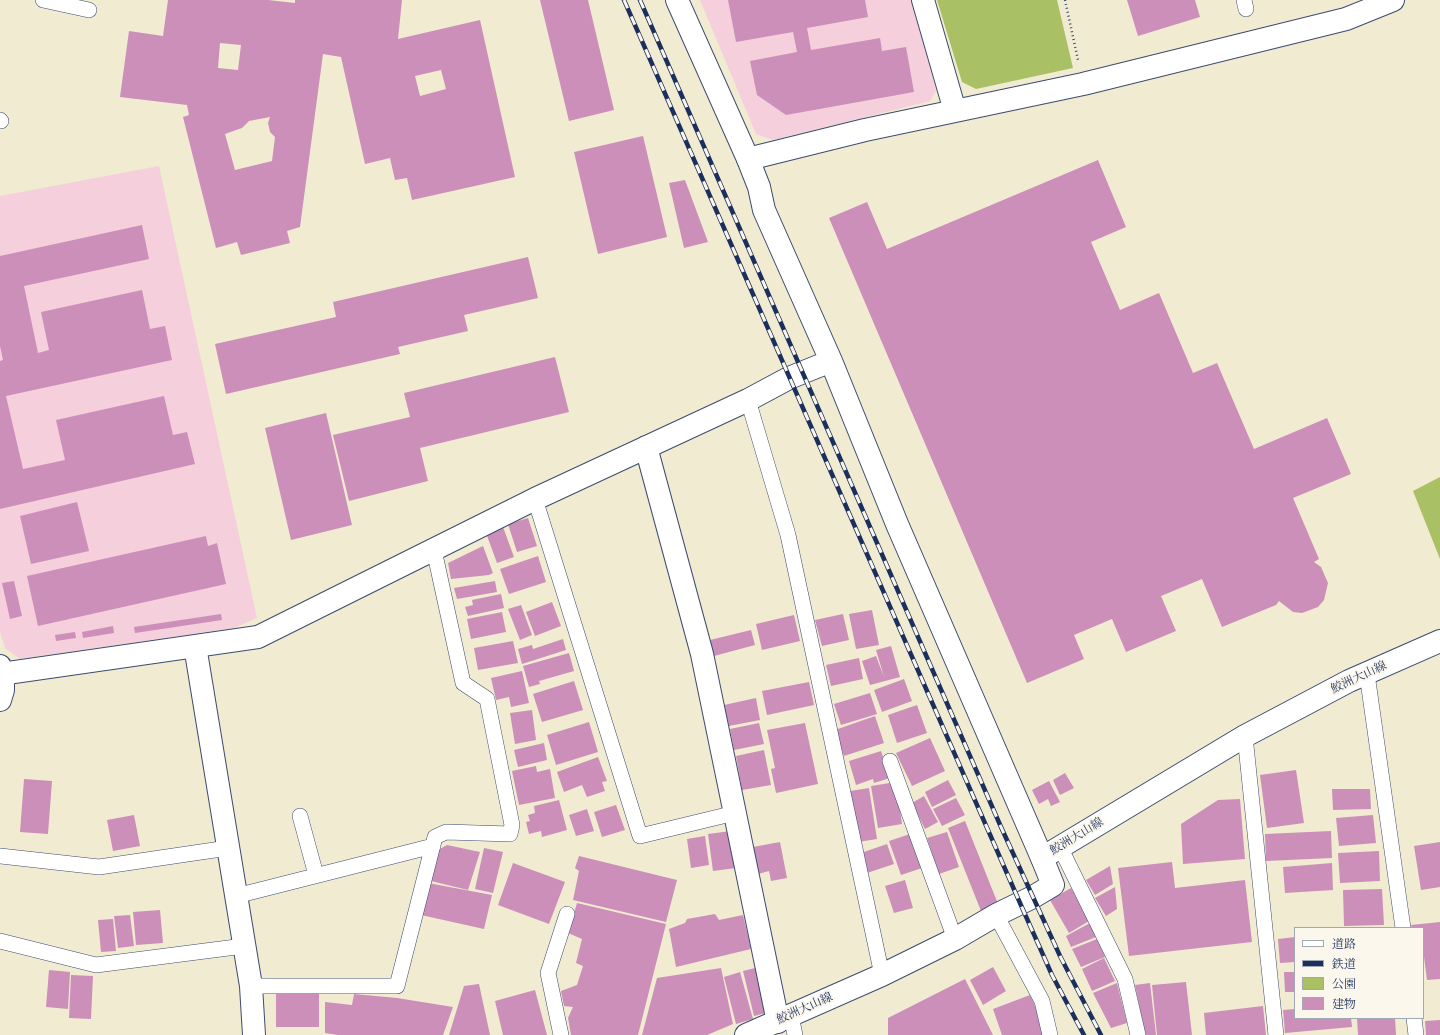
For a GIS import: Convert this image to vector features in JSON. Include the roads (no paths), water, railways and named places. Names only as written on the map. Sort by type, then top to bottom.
[{"type":"street","points":[[677,0],[748,159],[759,187],[764,210],[831,361],[897,524],[1042,858]]},
{"type":"street","points":[[923,0],[955,111]]},
{"type":"street","points":[[748,159],[865,130],[1083,84],[1346,19],[1393,0]]},
{"type":"street","points":[[0,700],[3,690],[1,671],[258,637],[535,499],[748,400],[789,378],[831,361]]},
{"type":"street","points":[[646,447],[702,654],[735,813],[788,1024]]},
{"type":"street","name":"鮫洲大山線","points":[[746,1035],[788,1024],[955,939],[996,915],[1053,885],[1042,858],[1245,736],[1367,674],[1440,641]]},
{"type":"street","points":[[195,646],[251,986],[254,1035]]},
{"type":"lane","points":[[43,0],[88,10]]},
{"type":"lane","points":[[748,400],[788,535],[882,975]]},
{"type":"lane","points":[[535,499],[640,836],[735,813]]},
{"type":"lane","points":[[251,986],[397,986],[435,837],[446,832],[510,834],[512,825],[487,699],[463,683],[434,550]]},
{"type":"lane","points":[[1367,674],[1403,927]]},
{"type":"lane","points":[[1245,736],[1276,1035]]},
{"type":"lane","points":[[890,761],[955,939]]},
{"type":"lane","points":[[300,816],[316,875]]},
{"type":"lane","points":[[236,896],[433,846]]},
{"type":"lane","points":[[1060,847],[1125,979],[1138,1035]]},
{"type":"lane","points":[[0,856],[99,867],[228,848]]},
{"type":"lane","points":[[561,1035],[548,973],[566,914]]},
{"type":"lane","points":[[996,915],[1042,1001],[1050,1035]]},
{"type":"lane","points":[[0,941],[96,965],[244,946]]},
{"type":"lane","points":[[1414,1019],[1416,1035]]},
{"type":"railway","points":[[624,0],[1020,903],[1052,975],[1084,1035]]},
{"type":"railway","points":[[640,0],[1001,827],[1060,956],[1101,1035]]}]
